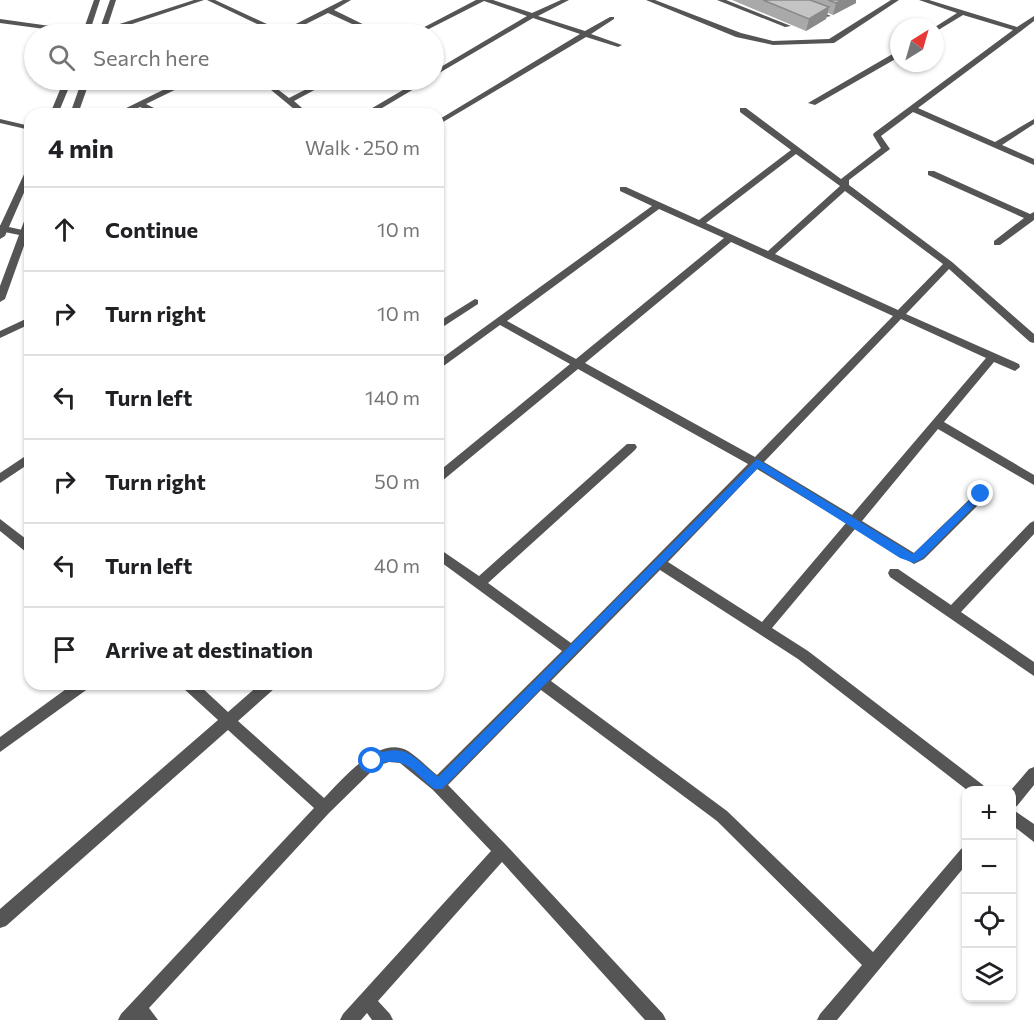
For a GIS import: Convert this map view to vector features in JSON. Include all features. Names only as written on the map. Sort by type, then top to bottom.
[{"type":"street","points":[[89,24],[97,0]]},
{"type":"street","points":[[105,24],[113,0]]},
{"type":"street","points":[[129,24],[201,0]]},
{"type":"street","points":[[210,0],[261,24]]},
{"type":"street","points":[[301,24],[348,0]]},
{"type":"street","points":[[434,24],[481,0]]},
{"type":"street","points":[[486,0],[618,45]]},
{"type":"street","points":[[444,68],[532,16],[566,0]]},
{"type":"street","points":[[649,0],[739,35],[773,43],[831,41],[896,0]]},
{"type":"street","points":[[720,0],[787,26]]},
{"type":"street","points":[[786,0],[828,16]]},
{"type":"street","points":[[922,0],[1019,30]]},
{"type":"street","points":[[328,10],[358,24]]},
{"type":"street","points":[[944,24],[961,12]]},
{"type":"street","points":[[444,119],[612,18]]},
{"type":"street","points":[[768,256],[844,187],[845,179],[886,149],[877,135],[1034,18]]},
{"type":"street","points":[[0,21],[24,25]]},
{"type":"street","points":[[812,103],[890,59]]},
{"type":"street","points":[[56,108],[64,90]]},
{"type":"street","points":[[76,108],[82,90]]},
{"type":"street","points":[[131,108],[169,90]]},
{"type":"street","points":[[276,90],[298,108]]},
{"type":"street","points":[[289,100],[309,90]]},
{"type":"street","points":[[376,108],[408,90]]},
{"type":"street","points":[[140,104],[149,108]]},
{"type":"street","points":[[914,109],[1034,162]]},
{"type":"street","points":[[743,110],[949,264],[1032,335]]},
{"type":"street","points":[[1,121],[24,122]]},
{"type":"street","points":[[1,121],[24,127]]},
{"type":"street","points":[[996,146],[1034,121]]},
{"type":"street","points":[[699,224],[796,150]]},
{"type":"street","points":[[931,173],[1032,217],[997,243]]},
{"type":"street","points":[[0,299],[24,233],[1,231],[24,183]]},
{"type":"street","points":[[623,189],[1015,367]]},
{"type":"street","points":[[444,362],[658,205]]},
{"type":"street","points":[[444,473],[730,238]]},
{"type":"street","points":[[438,785],[659,563],[949,264]]},
{"type":"street","points":[[444,323],[475,302]]},
{"type":"street","points":[[500,321],[757,463],[903,555],[914,559],[981,494]]},
{"type":"street","points":[[0,335],[24,323]]},
{"type":"street","points":[[764,629],[992,357]]},
{"type":"street","points":[[937,423],[1034,481]]},
{"type":"street","points":[[479,583],[631,447]]},
{"type":"street","points":[[0,479],[24,461]]},
{"type":"street","points":[[0,524],[24,544]]},
{"type":"street","points":[[952,613],[1034,526]]},
{"type":"street","points":[[444,557],[572,651]]},
{"type":"street","points":[[659,563],[803,655],[973,786]]},
{"type":"street","points":[[894,573],[1034,670]]},
{"type":"street","points":[[541,682],[722,816],[873,964]]},
{"type":"street","points":[[0,745],[76,690]]},
{"type":"street","points":[[195,690],[324,808]]},
{"type":"street","points":[[0,920],[263,690]]},
{"type":"street","points":[[138,1016],[324,808],[372,761],[389,754],[403,756],[438,785],[502,851],[657,1020]]},
{"type":"street","points":[[1016,795],[1034,774]]},
{"type":"street","points":[[1016,820],[1034,834]]},
{"type":"street","points":[[349,1020],[502,851]]},
{"type":"street","points":[[826,1020],[962,859]]},
{"type":"street","points":[[366,1001],[384,1020]]},
{"type":"building","points":[[763,0],[810,0],[829,7],[809,19]]},
{"type":"route","points":[[372,761],[389,754],[403,756],[438,785],[757,463],[903,555],[914,559],[981,494]]}]
